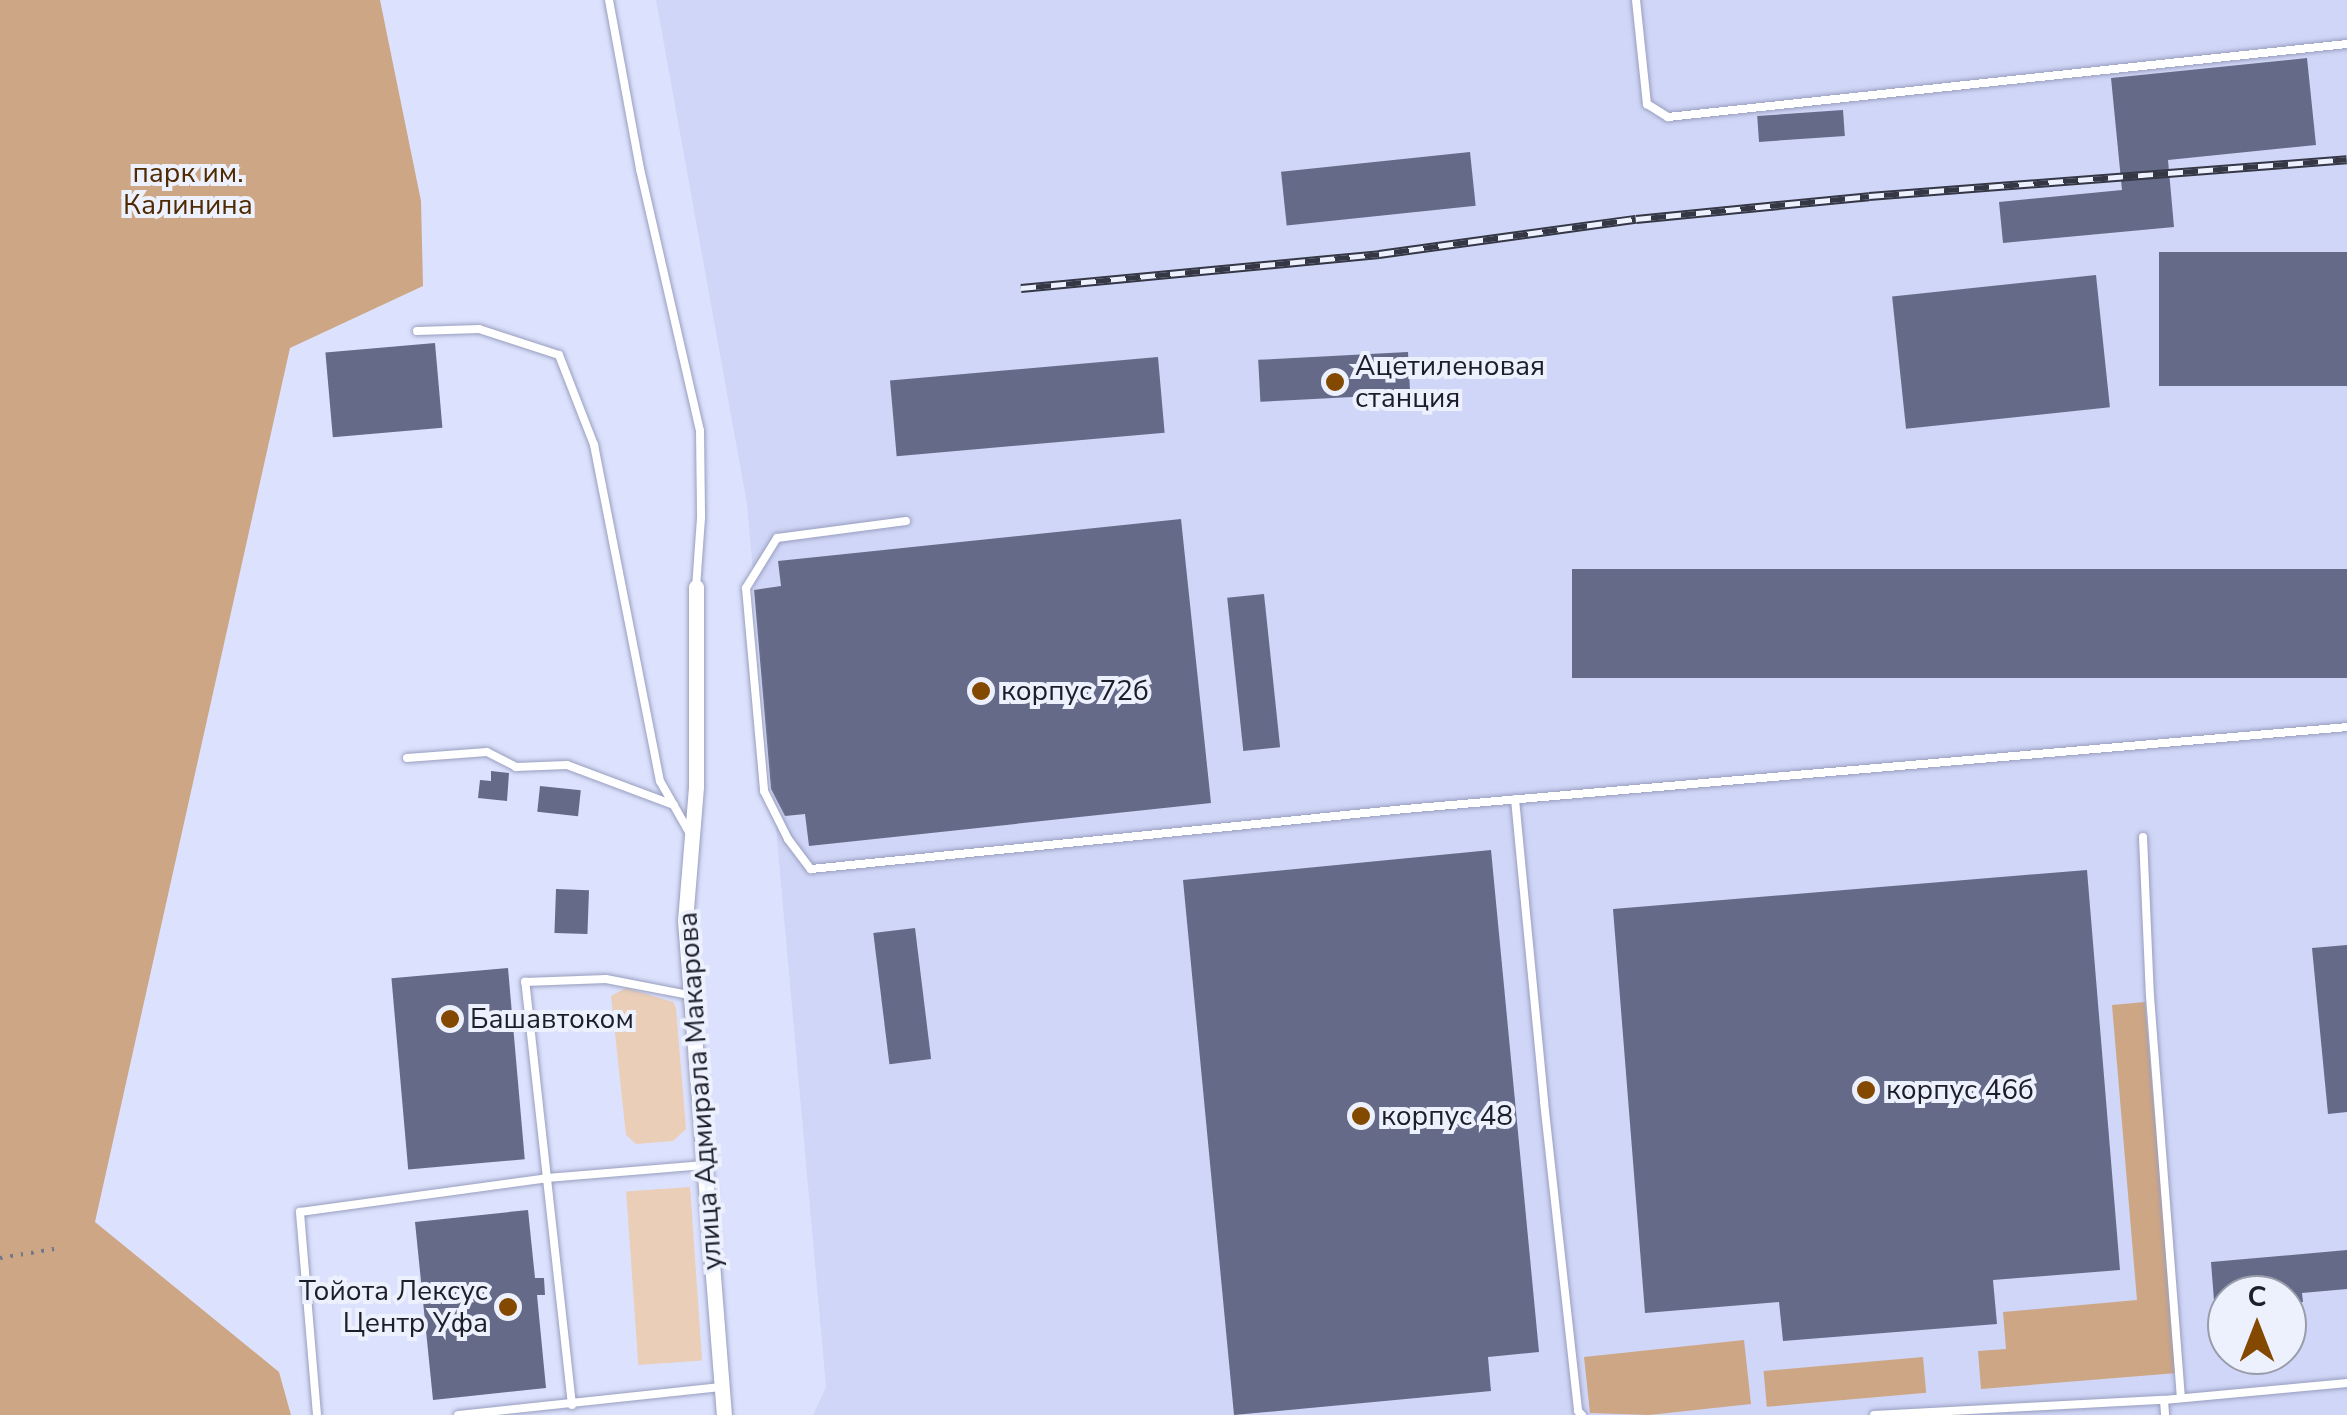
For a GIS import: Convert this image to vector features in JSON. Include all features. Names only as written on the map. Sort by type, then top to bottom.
[{"type":"street","name":"улица Адмирала Макарова","points":[[696,587],[696,787],[685,886],[688,995],[724,1415]]},
{"type":"lane","points":[[609,0],[640,169],[700,431],[702,518],[696,587]]},
{"type":"lane","points":[[1636,0],[1647,104],[1668,117],[2347,44]]},
{"type":"lane","points":[[417,330],[479,329],[559,355],[594,444],[660,781],[691,836]]},
{"type":"lane","points":[[906,522],[777,538],[746,588],[764,791],[788,839],[811,868],[1515,799],[2347,727]]},
{"type":"lane","points":[[408,758],[487,752],[516,767],[567,765],[674,805]]},
{"type":"lane","points":[[1515,799],[1546,1121],[1578,1412],[1582,1415]]},
{"type":"lane","points":[[2143,838],[2150,996],[2181,1397]]},
{"type":"lane","points":[[572,1404],[524,982],[606,979],[688,995]]},
{"type":"lane","points":[[316,1415],[300,1212],[547,1178],[704,1165]]},
{"type":"lane","points":[[1874,1415],[2164,1400],[2347,1384]]},
{"type":"lane","points":[[458,1415],[723,1386]]},
{"type":"lane","points":[[2164,1400],[2165,1415]]},
{"type":"path","points":[[0,1258],[54,1249]]},
{"type":"shaded area","points":[[656,0],[2347,0],[2347,1415],[813,1415],[826,1387],[747,504]]},
{"type":"shaded area","points":[[626,988],[673,1002],[676,1008],[686,1129],[673,1141],[636,1144],[626,1135],[611,996]]},
{"type":"shaded area","points":[[690,1187],[702,1361],[638,1365],[626,1191]]},
{"type":"green space","name":"парк им. Калинина","points":[[0,0],[380,0],[421,201],[423,286],[290,348],[95,1222],[279,1372],[291,1415],[0,1415]]},
{"type":"green space","points":[[2145,1002],[2177,1373],[1981,1389],[1978,1351],[2006,1349],[2003,1312],[2137,1300],[2112,1005]]},
{"type":"green space","points":[[1744,1340],[1751,1404],[1649,1415],[1590,1413],[1584,1357]]},
{"type":"green space","points":[[1923,1357],[1926,1393],[1767,1407],[1764,1371]]},
{"type":"building","points":[[2307,58],[2316,145],[2168,160],[2174,227],[2003,243],[1999,202],[2122,190],[2111,78]]},
{"type":"building","points":[[1843,110],[1845,136],[1759,142],[1757,116]]},
{"type":"building","points":[[1470,152],[1476,206],[1287,226],[1281,172]]},
{"type":"building","points":[[2159,252],[2347,252],[2347,386],[2159,386]]},
{"type":"building","points":[[2096,275],[2110,407],[1906,429],[1892,296]]},
{"type":"building","points":[[435,343],[442,428],[333,437],[325,353]]},
{"type":"building","name":"Ацетиленовая станция","points":[[1408,352],[1410,394],[1260,402],[1258,360]]},
{"type":"building","points":[[1158,357],[1165,433],[897,456],[890,380]]},
{"type":"building","name":"корпус 72б","points":[[1181,519],[1211,803],[809,846],[805,814],[785,816],[771,789],[754,590],[781,586],[778,561]]},
{"type":"building","points":[[1572,569],[2347,569],[2347,678],[1572,678]]},
{"type":"building","points":[[1264,594],[1280,747],[1243,751],[1227,598]]},
{"type":"building","points":[[491,771],[509,773],[507,801],[478,798],[480,780],[491,781]]},
{"type":"building","points":[[540,786],[581,790],[578,816],[537,812]]},
{"type":"building","name":"корпус 48","points":[[1491,850],[1539,1352],[1488,1357],[1491,1391],[1234,1415],[1183,880]]},
{"type":"building","name":"корпус 46б","points":[[2087,870],[2120,1270],[1993,1280],[1997,1324],[1783,1341],[1779,1302],[1645,1313],[1613,909]]},
{"type":"building","points":[[556,889],[589,890],[587,934],[554,933]]},
{"type":"building","points":[[915,928],[931,1059],[889,1064],[873,933]]},
{"type":"building","points":[[2347,945],[2347,1112],[2328,1114],[2312,948]]},
{"type":"building","points":[[508,968],[525,1159],[408,1169],[391,978]]},
{"type":"building","points":[[528,1210],[535,1278],[544,1278],[545,1295],[537,1295],[546,1388],[433,1400],[415,1222]]},
{"type":"building","points":[[2347,1250],[2347,1289],[2307,1293],[2307,1275],[2212,1275],[2211,1262]]},
{"type":"railway","points":[[1021,288],[1379,254],[1636,219],[1869,196],[2347,159]]},
{"type":"place","name":"Ацетиленовая станция","points":[[1335,382]]},
{"type":"place","name":"корпус 72б","points":[[981,691]]},
{"type":"place","name":"Башавтоком","points":[[450,1019]]},
{"type":"place","name":"корпус 46б","points":[[1866,1090]]},
{"type":"place","name":"корпус 48","points":[[1361,1116]]},
{"type":"place","name":"Тойота Лексус Центр Уфа","points":[[508,1307]]}]
